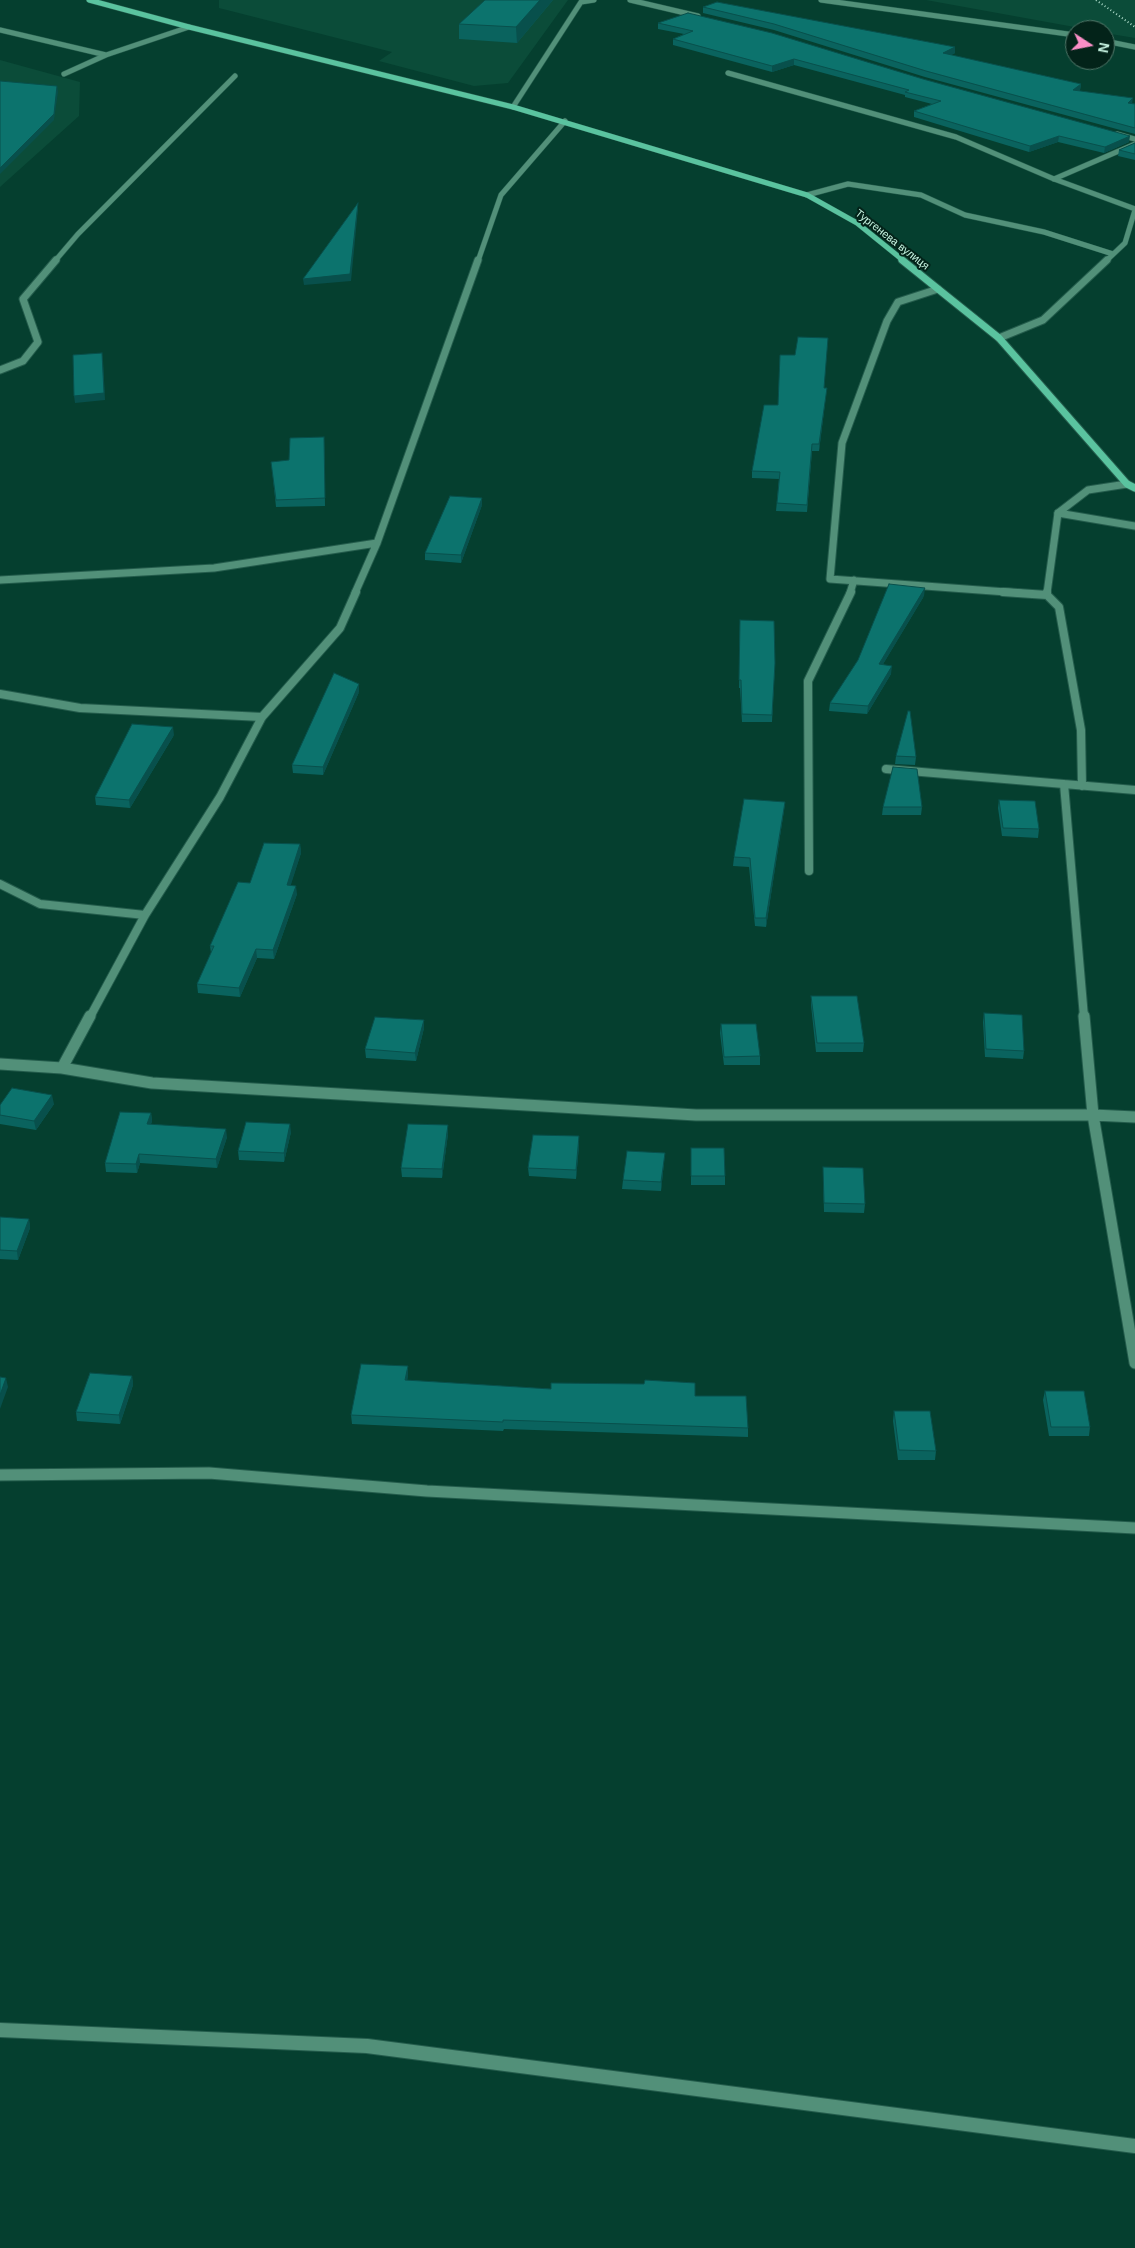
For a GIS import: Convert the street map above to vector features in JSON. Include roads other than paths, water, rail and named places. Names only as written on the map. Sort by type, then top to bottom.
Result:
[{"type":"street","name":"Тургенева вулиця","points":[[89,0],[189,27],[565,121],[807,195],[857,223],[999,338],[1127,484],[1135,488]]},
{"type":"street","points":[[513,107],[582,1],[594,0]]},
{"type":"street","points":[[630,0],[706,18]]},
{"type":"street","points":[[821,0],[1065,33]]},
{"type":"street","points":[[849,3],[855,0]]},
{"type":"street","points":[[64,74],[106,55],[189,27]]},
{"type":"street","points":[[0,30],[106,55]]},
{"type":"street","points":[[1115,43],[1135,47]]},
{"type":"street","points":[[728,73],[956,137],[1054,179],[1135,210],[1128,244],[1113,254],[1042,320],[999,338]]},
{"type":"street","points":[[0,370],[23,361],[38,342],[23,299],[78,234],[235,76]]},
{"type":"street","points":[[62,1068],[145,915],[220,797],[262,717],[340,628],[377,543],[501,195],[565,121]]},
{"type":"street","points":[[1107,131],[1135,139]]},
{"type":"street","points":[[1054,179],[1135,144]]},
{"type":"street","points":[[807,195],[848,184],[921,195],[965,214],[1044,232],[1113,254]]},
{"type":"street","points":[[938,289],[898,302],[887,321],[842,443],[830,578],[1047,594],[1059,607],[1081,730],[1082,786]]},
{"type":"street","points":[[1047,594],[1058,513],[1088,490],[1127,484]]},
{"type":"street","points":[[1058,513],[1135,526]]},
{"type":"street","points":[[0,580],[214,568],[377,543]]},
{"type":"street","points":[[809,871],[808,681],[850,594],[854,580]]},
{"type":"street","points":[[0,694],[80,708],[262,717]]},
{"type":"street","points":[[886,769],[1135,790]]},
{"type":"street","points":[[1064,784],[1092,1116],[1135,1363]]},
{"type":"street","points":[[0,884],[40,904],[145,915]]},
{"type":"street","points":[[0,1064],[62,1068],[152,1083],[696,1115],[1135,1117]]},
{"type":"street","points":[[0,1475],[209,1474],[427,1491],[1135,1528]]},
{"type":"street","points":[[0,2030],[368,2046],[1135,2146]]},
{"type":"railway","points":[[1096,0],[1135,27]]}]
